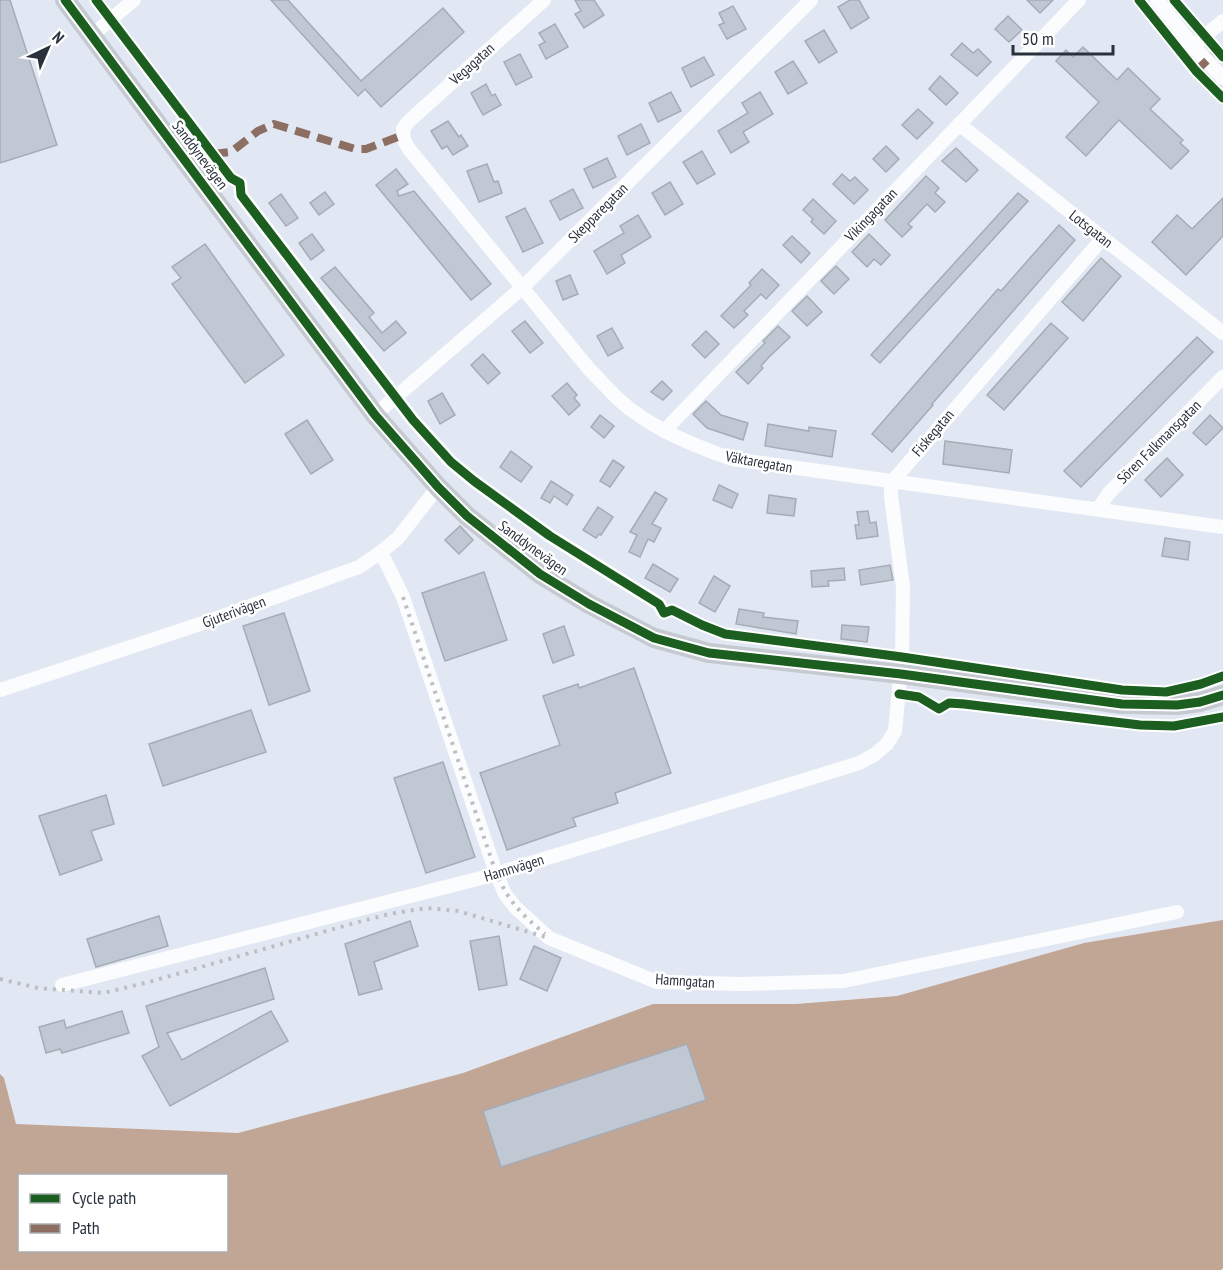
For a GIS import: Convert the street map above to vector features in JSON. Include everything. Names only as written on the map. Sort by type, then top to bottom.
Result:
[{"type":"street","name":"Sanddynevägen","points":[[65,0],[375,415],[438,487],[467,516],[540,574],[589,604],[654,638],[708,653],[901,674],[1122,704],[1149,706],[1200,702],[1223,695]]},
{"type":"street","points":[[91,36],[134,0]]},
{"type":"street","name":"Vegagatan","points":[[402,129],[544,0]]},
{"type":"street","name":"Skepparegatan","points":[[375,415],[522,288],[811,0]]},
{"type":"street","name":"Vikingagatan","points":[[664,431],[1079,0]]},
{"type":"street","points":[[1157,0],[1193,46],[1223,78]]},
{"type":"street","points":[[1193,46],[1223,21]]},
{"type":"street","name":"Lotsgatan","points":[[959,124],[1223,333]]},
{"type":"street","name":"Väktaregatan","points":[[402,129],[409,149],[589,369],[620,400],[664,431],[695,447],[732,459],[891,483],[1223,526]]},
{"type":"street","name":"Sanddynevägen","points":[[240,183],[241,195],[432,441],[474,481],[550,536],[659,604],[664,613]]},
{"type":"street","name":"Fiskegatan","points":[[891,483],[1103,238]]},
{"type":"street","name":"Sören Falkmansgatan","points":[[1098,509],[1109,493],[1223,377]]},
{"type":"street","points":[[891,483],[903,586],[901,674]]},
{"type":"street","name":"Gjuterivägen","points":[[0,690],[206,622],[359,567],[398,538],[438,487]]},
{"type":"street","name":"Hamngatan","points":[[381,552],[403,597],[488,854],[505,894],[515,907],[549,938],[657,982],[743,984],[844,981],[1177,912]]},
{"type":"street","name":"Hamnvägen","points":[[62,985],[496,873],[859,763],[874,755],[887,744],[895,732],[901,674]]},
{"type":"shaded area","points":[[1223,920],[1223,1268],[1221,1270],[0,1270],[0,1074],[4,1078],[16,1124],[238,1133],[463,1073],[653,1004],[796,1004],[897,996],[1084,943]]},
{"type":"building","points":[[0,0],[10,0],[57,145],[0,163]]},
{"type":"building","points":[[271,0],[288,0],[361,81],[443,8],[464,32],[381,107],[365,89],[358,96]]},
{"type":"building","points":[[575,0],[594,0],[604,15],[584,28],[575,14],[581,11]]},
{"type":"building","points":[[850,0],[859,0],[869,18],[851,29],[838,7]]},
{"type":"building","points":[[1027,0],[1053,0],[1040,13]]},
{"type":"building","points":[[733,6],[746,29],[727,39],[719,25],[724,23],[719,13]]},
{"type":"building","points":[[1008,16],[1022,30],[1009,42],[995,29]]},
{"type":"building","points":[[555,24],[568,47],[546,59],[539,45],[545,42],[539,33]]},
{"type":"building","points":[[824,30],[837,52],[819,63],[805,41]]},
{"type":"building","points":[[962,43],[973,53],[978,49],[991,62],[977,76],[951,55]]},
{"type":"building","points":[[1083,47],[1117,80],[1128,68],[1160,99],[1150,109],[1183,140],[1180,143],[1189,151],[1171,169],[1119,120],[1086,156],[1066,137],[1099,102],[1056,61],[1066,50],[1073,57]]},
{"type":"building","points":[[520,54],[532,77],[516,85],[504,62]]},
{"type":"building","points":[[704,57],[714,75],[691,87],[682,68]]},
{"type":"building","points":[[793,61],[807,83],[788,94],[775,72]]},
{"type":"building","points":[[940,76],[958,93],[946,105],[929,89]]},
{"type":"building","points":[[486,84],[492,96],[495,94],[501,105],[483,115],[471,93]]},
{"type":"building","points":[[671,92],[681,111],[658,122],[649,103]]},
{"type":"building","points":[[760,92],[773,114],[743,132],[749,142],[731,153],[718,131],[748,113],[742,103]]},
{"type":"building","points":[[918,109],[933,123],[917,139],[902,125]]},
{"type":"building","points":[[448,121],[468,146],[453,155],[447,146],[442,149],[431,131]]},
{"type":"building","points":[[641,124],[650,143],[627,155],[618,136]]},
{"type":"building","points":[[886,146],[899,159],[886,172],[873,159]]},
{"type":"building","points":[[956,148],[978,170],[966,182],[942,161]]},
{"type":"building","points":[[702,151],[715,174],[697,184],[683,162]]},
{"type":"building","points":[[607,158],[616,177],[593,188],[584,169]]},
{"type":"building","points":[[487,164],[494,182],[498,181],[502,193],[479,202],[467,171]]},
{"type":"building","points":[[396,169],[408,184],[397,191],[399,196],[414,191],[491,284],[471,300],[376,185]]},
{"type":"building","points":[[842,174],[850,181],[855,177],[868,190],[854,204],[833,184]]},
{"type":"building","points":[[926,176],[939,188],[935,193],[945,202],[935,212],[927,204],[908,224],[912,227],[902,237],[885,220]]},
{"type":"building","points":[[670,182],[683,204],[665,215],[652,193]]},
{"type":"building","points":[[573,189],[583,208],[560,220],[550,201]]},
{"type":"building","points":[[325,192],[334,204],[319,215],[310,203]]},
{"type":"building","points":[[1018,193],[1028,201],[880,363],[871,355]]},
{"type":"building","points":[[281,194],[298,218],[286,226],[269,203]]},
{"type":"building","points":[[1223,198],[1223,236],[1186,275],[1152,242],[1177,215],[1192,229]]},
{"type":"building","points":[[813,199],[836,221],[824,234],[811,222],[813,219],[803,210]]},
{"type":"building","points":[[525,208],[543,243],[523,252],[506,217]]},
{"type":"building","points":[[638,215],[651,237],[621,255],[625,263],[607,274],[594,251],[624,233],[620,226]]},
{"type":"building","points":[[1059,225],[1075,240],[892,452],[872,434],[998,289],[1001,291]]},
{"type":"building","points":[[312,234],[324,250],[311,260],[299,243]]},
{"type":"building","points":[[869,234],[890,255],[881,265],[874,259],[867,267],[852,252]]},
{"type":"building","points":[[792,236],[810,253],[801,263],[783,245]]},
{"type":"building","points":[[205,244],[284,355],[245,383],[172,284],[181,278],[172,267]]},
{"type":"building","points":[[1101,258],[1121,276],[1083,321],[1062,302]]},
{"type":"building","points":[[836,266],[849,279],[834,294],[821,281]]},
{"type":"building","points":[[335,267],[374,313],[369,317],[382,333],[396,321],[406,333],[384,351],[321,278]]},
{"type":"building","points":[[762,269],[779,285],[766,299],[761,294],[744,311],[748,315],[734,328],[721,316],[751,285],[749,283]]},
{"type":"building","points":[[570,275],[578,294],[563,300],[556,281]]},
{"type":"building","points":[[807,296],[822,312],[807,326],[792,311]]},
{"type":"building","points":[[525,321],[543,343],[530,353],[512,331]]},
{"type":"building","points":[[1051,323],[1068,338],[1004,410],[987,395]]},
{"type":"building","points":[[778,326],[790,337],[769,357],[761,366],[763,368],[748,384],[736,372],[765,343],[763,341]]},
{"type":"building","points":[[612,328],[623,348],[608,356],[597,336]]},
{"type":"building","points":[[706,331],[719,344],[705,358],[692,345]]},
{"type":"building","points":[[1197,337],[1213,352],[1081,487],[1064,471]]},
{"type":"building","points":[[483,354],[500,373],[488,384],[471,365]]},
{"type":"building","points":[[662,381],[672,391],[663,400],[651,392]]},
{"type":"building","points":[[567,383],[577,395],[574,398],[580,405],[569,415],[552,396]]},
{"type":"building","points":[[442,393],[455,415],[440,424],[428,401]]},
{"type":"building","points":[[706,401],[721,415],[748,423],[743,440],[707,428],[693,414]]},
{"type":"building","points":[[600,415],[614,426],[604,438],[591,427]]},
{"type":"building","points":[[1210,415],[1223,428],[1206,445],[1193,433]]},
{"type":"building","points":[[307,420],[333,460],[311,474],[285,434]]},
{"type":"building","points":[[768,424],[809,431],[809,427],[836,431],[832,457],[765,446]]},
{"type":"building","points":[[945,441],[1012,450],[1009,473],[943,464]]},
{"type":"building","points":[[511,451],[532,467],[521,482],[500,467]]},
{"type":"building","points":[[1167,458],[1183,475],[1161,497],[1145,480]]},
{"type":"building","points":[[613,460],[624,467],[610,487],[600,481]]},
{"type":"building","points":[[551,481],[573,495],[567,505],[554,496],[550,503],[541,498]]},
{"type":"building","points":[[719,485],[738,494],[732,508],[713,500]]},
{"type":"building","points":[[655,492],[667,499],[652,524],[661,528],[654,542],[648,539],[640,557],[629,552],[637,535],[630,532]]},
{"type":"building","points":[[769,495],[796,499],[794,516],[767,513]]},
{"type":"building","points":[[598,507],[613,517],[601,535],[599,534],[596,538],[583,530]]},
{"type":"building","points":[[868,511],[870,523],[876,522],[878,536],[857,539],[855,525],[859,525],[857,512]]},
{"type":"building","points":[[460,526],[473,540],[459,554],[445,540]]},
{"type":"building","points":[[1165,538],[1190,542],[1188,560],[1162,556]]},
{"type":"building","points":[[653,564],[678,579],[670,592],[645,578]]},
{"type":"building","points":[[890,565],[893,580],[861,585],[859,570]]},
{"type":"building","points":[[844,568],[845,580],[828,581],[829,586],[812,587],[811,571]]},
{"type":"building","points":[[484,572],[507,640],[445,661],[422,593]]},
{"type":"building","points":[[714,576],[730,586],[715,612],[699,603]]},
{"type":"building","points":[[739,609],[764,613],[763,617],[798,621],[796,634],[736,624]]},
{"type":"building","points":[[284,613],[310,691],[269,705],[243,626]]},
{"type":"building","points":[[842,625],[869,627],[867,642],[841,639]]},
{"type":"building","points":[[564,626],[574,655],[553,663],[543,634]]},
{"type":"building","points":[[634,668],[671,773],[615,793],[618,803],[573,818],[576,826],[507,850],[480,773],[560,745],[543,696],[578,684],[579,688]]},
{"type":"building","points":[[251,710],[266,752],[163,786],[149,744]]},
{"type":"building","points":[[443,762],[475,857],[426,873],[394,778]]},
{"type":"building","points":[[106,795],[114,824],[91,831],[102,860],[60,875],[39,816]]},
{"type":"building","points":[[159,916],[168,946],[96,967],[87,939]]},
{"type":"building","points":[[410,921],[418,946],[374,962],[382,989],[359,995],[345,944]]},
{"type":"building","points":[[499,936],[507,985],[479,990],[470,941]]},
{"type":"building","points":[[534,946],[561,958],[547,991],[520,979]]},
{"type":"building","points":[[265,968],[274,999],[167,1033],[182,1060],[271,1011],[288,1041],[170,1106],[142,1056],[159,1047],[146,1006]]},
{"type":"building","points":[[122,1011],[129,1033],[62,1053],[60,1049],[46,1053],[39,1027],[64,1020],[66,1028]]},
{"type":"building","points":[[687,1044],[706,1100],[501,1167],[483,1111]]},
{"type":"railway","points":[[403,597],[496,873],[516,907],[545,934]]},
{"type":"railway","points":[[0,979],[38,988],[103,993],[389,914],[427,908],[458,911],[549,938]]},
{"type":"marked path","points":[[1196,71],[1217,51]]},
{"type":"marked path","points":[[213,154],[231,152],[258,131],[274,124],[355,149],[366,149],[403,135]]},
{"type":"cycle path","points":[[65,0],[375,415],[438,487],[467,516],[540,574],[589,604],[654,638],[709,653],[901,674],[1122,704],[1177,705],[1200,702],[1223,695]]},
{"type":"cycle path","points":[[96,0],[231,178],[240,183],[241,195],[413,420],[451,462],[550,536],[659,604],[664,613],[672,610],[725,634],[902,657],[1122,690],[1166,692],[1223,676]]},
{"type":"cycle path","points":[[1139,0],[1196,71],[1223,98]]},
{"type":"cycle path","points":[[1174,0],[1223,57]]},
{"type":"cycle path","points":[[899,694],[919,697],[939,709],[949,703],[964,704],[1140,725],[1174,726],[1223,717]]}]
